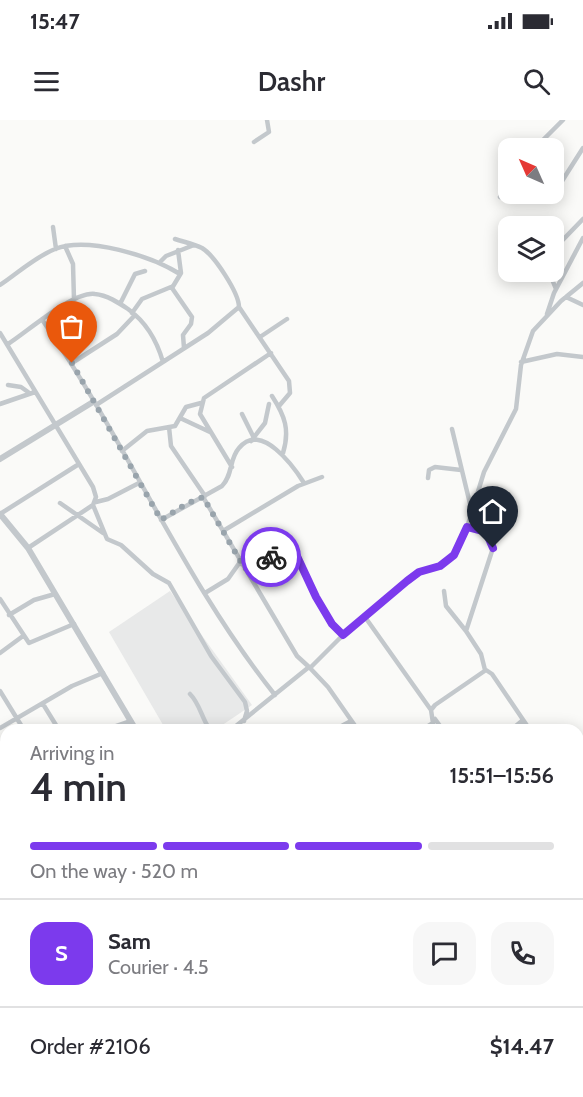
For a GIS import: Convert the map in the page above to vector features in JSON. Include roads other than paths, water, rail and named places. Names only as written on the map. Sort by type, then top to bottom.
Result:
[{"type":"street","points":[[254,142],[269,132],[267,120]]},
{"type":"street","points":[[545,138],[563,120]]},
{"type":"street","points":[[564,178],[583,147]]},
{"type":"street","points":[[564,239],[583,219]]},
{"type":"street","points":[[53,227],[56,249]]},
{"type":"street","points":[[548,314],[556,289],[583,238]]},
{"type":"street","points":[[175,239],[194,245],[211,256],[235,293],[239,307],[283,370],[291,387],[288,397],[279,406]]},
{"type":"street","points":[[0,285],[56,249],[82,244],[160,262],[180,274]]},
{"type":"street","points":[[160,262],[178,250],[194,245]]},
{"type":"street","points":[[65,246],[73,264],[74,300]]},
{"type":"street","points":[[72,363],[117,334],[134,314],[142,300],[171,287],[180,274],[178,250]]},
{"type":"street","points":[[120,304],[135,274],[145,271]]},
{"type":"street","points":[[553,282],[556,289]]},
{"type":"street","points":[[240,724],[310,667],[343,635],[419,572],[440,566],[454,555],[467,527],[471,508],[489,462],[516,409],[521,362],[533,331],[548,314],[583,283]]},
{"type":"street","points":[[171,287],[192,316],[183,335],[184,348]]},
{"type":"street","points":[[0,348],[8,345],[74,300],[95,294],[120,304],[144,323],[163,362]]},
{"type":"street","points":[[566,297],[583,305]]},
{"type":"street","points":[[0,459],[163,362],[239,307]]},
{"type":"street","points":[[260,337],[287,319]]},
{"type":"street","points":[[43,321],[72,363],[139,483],[240,650],[275,695]]},
{"type":"street","points":[[0,333],[93,487],[94,504],[102,522],[103,533]]},
{"type":"street","points":[[122,451],[147,430],[169,428],[178,424],[186,407],[201,403],[271,353]]},
{"type":"street","points":[[521,362],[557,354],[583,357]]},
{"type":"street","points":[[8,385],[21,387],[28,392]]},
{"type":"street","points":[[0,405],[28,392],[35,392]]},
{"type":"street","points":[[272,396],[288,428],[283,453]]},
{"type":"street","points":[[201,403],[200,414],[232,467]]},
{"type":"street","points":[[161,520],[226,482],[239,448],[252,439],[265,423],[269,404]]},
{"type":"street","points":[[242,414],[252,439]]},
{"type":"street","points":[[180,418],[210,432]]},
{"type":"street","points":[[169,428],[171,446],[204,496],[297,656],[328,687],[353,724]]},
{"type":"street","points":[[452,429],[471,508]]},
{"type":"street","points":[[252,439],[283,453],[304,483]]},
{"type":"street","points":[[79,464],[0,514],[28,548],[104,673],[132,724]]},
{"type":"street","points":[[428,478],[429,470],[435,467],[461,470]]},
{"type":"street","points":[[223,531],[304,483],[322,477]]},
{"type":"street","points":[[28,548],[94,504],[108,500],[139,483]]},
{"type":"street","points":[[60,503],[103,533],[110,542],[127,549],[153,574],[169,583],[212,656],[245,702],[248,711],[244,721]]},
{"type":"street","points":[[466,631],[493,548],[486,532],[467,527]]},
{"type":"street","points":[[205,593],[228,579],[241,563],[248,541]]},
{"type":"street","points":[[245,569],[288,552],[295,552],[316,597],[332,624],[343,635]]},
{"type":"street","points":[[444,591],[446,606],[481,654],[485,670],[492,674],[526,724]]},
{"type":"street","points":[[9,615],[34,600],[55,594]]},
{"type":"street","points":[[0,599],[23,636],[30,643],[74,624]]},
{"type":"street","points":[[365,617],[439,724]]},
{"type":"street","points":[[0,653],[23,636]]},
{"type":"street","points":[[431,710],[448,694],[485,670]]},
{"type":"street","points":[[6,724],[72,686],[104,673]]},
{"type":"street","points":[[0,691],[20,724]]},
{"type":"street","points":[[190,694],[197,703],[199,714],[206,724]]},
{"type":"street","points":[[43,704],[55,724]]},
{"type":"street","points":[[431,724],[434,717]]},
{"type":"street","points":[[518,724],[523,720]]},
{"type":"street","points":[[122,724],[130,721]]},
{"type":"street","points":[[345,724],[351,721]]}]
